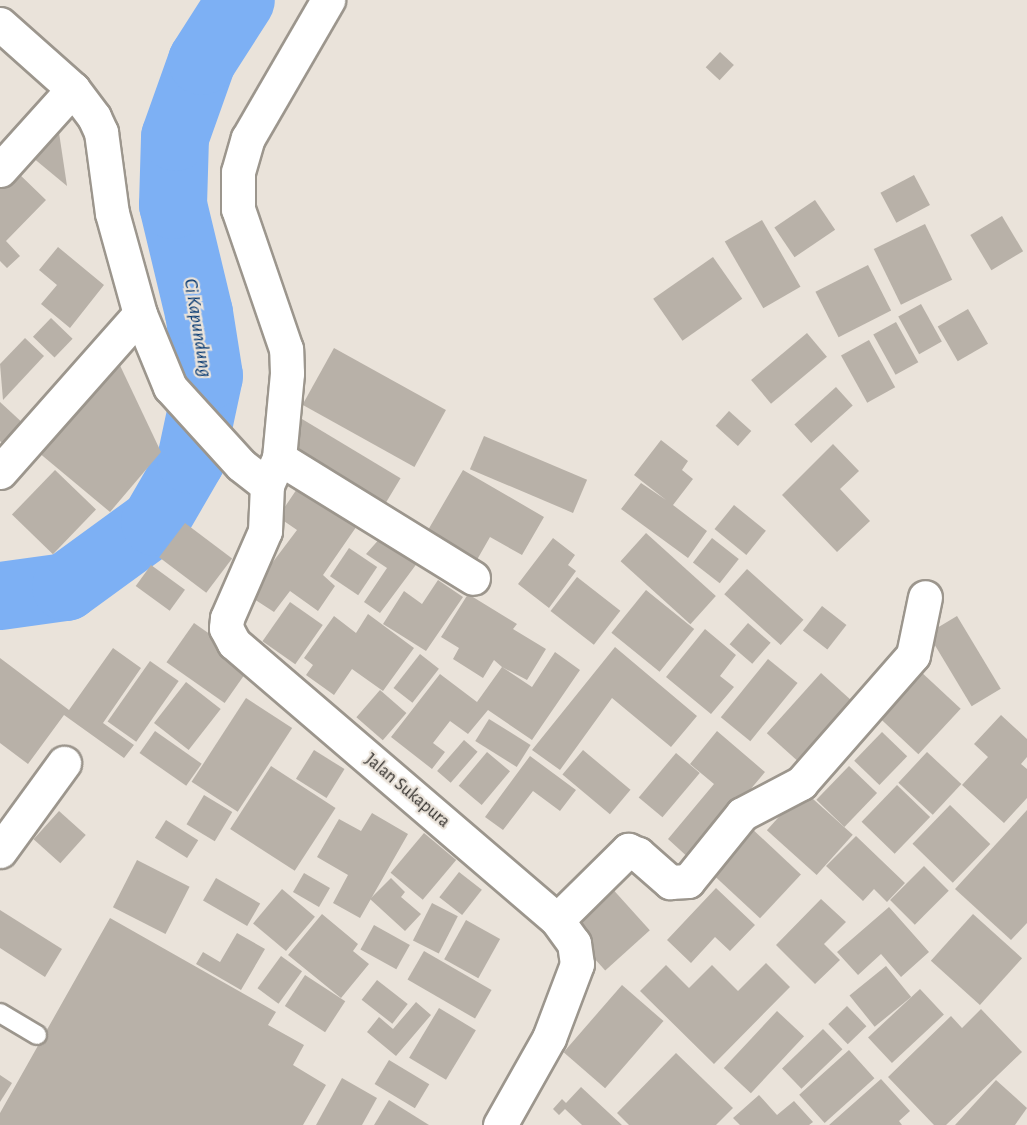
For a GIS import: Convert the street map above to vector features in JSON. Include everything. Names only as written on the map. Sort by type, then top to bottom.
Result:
[{"type":"street","name":"Jalan Sukapura","points":[[328,0],[248,138],[238,172],[238,208],[286,349],[287,373],[262,470],[265,531],[227,618],[226,628],[234,643],[557,920],[574,943],[577,964],[549,1038],[500,1125]]},
{"type":"street","points":[[0,24],[74,89],[101,132],[112,213],[140,314],[170,387],[262,470],[473,578]]},
{"type":"street","points":[[0,170],[74,89]]},
{"type":"street","points":[[0,472],[140,314]]},
{"type":"street","points":[[557,920],[628,850],[638,854],[670,882],[688,881],[742,814],[801,783],[913,655],[925,597]]},
{"type":"street","points":[[0,851],[64,763]]},
{"type":"lane","points":[[0,1013],[37,1035]]},
{"type":"building","points":[[720,52],[734,65],[720,80],[706,67]]},
{"type":"building","points":[[58,126],[67,186],[32,157]]},
{"type":"building","points":[[16,171],[46,200],[6,241],[20,256],[7,268],[0,261],[0,187]]},
{"type":"building","points":[[914,175],[930,205],[896,223],[880,193]]},
{"type":"building","points":[[815,200],[835,230],[795,257],[774,227]]},
{"type":"building","points":[[1002,216],[1023,251],[991,270],[970,235]]},
{"type":"building","points":[[762,220],[800,287],[763,308],[725,242]]},
{"type":"building","points":[[925,224],[952,280],[901,305],[874,249]]},
{"type":"building","points":[[58,247],[104,285],[70,328],[41,304],[57,285],[39,270]]},
{"type":"building","points":[[713,257],[742,299],[682,341],[653,299]]},
{"type":"building","points":[[868,265],[891,310],[839,337],[815,292]]},
{"type":"building","points":[[921,304],[942,342],[919,354],[898,317]]},
{"type":"building","points":[[968,309],[988,344],[958,361],[938,326]]},
{"type":"building","points":[[51,318],[73,339],[55,358],[33,337]]},
{"type":"building","points":[[896,322],[918,362],[896,375],[873,335]]},
{"type":"building","points":[[807,333],[827,357],[771,404],[751,380]]},
{"type":"building","points":[[25,338],[44,356],[3,400],[0,364]]},
{"type":"building","points":[[869,340],[895,387],[867,403],[841,356]]},
{"type":"building","points":[[334,348],[446,410],[414,467],[302,405]]},
{"type":"building","points":[[116,357],[161,452],[110,512],[38,452]]},
{"type":"building","points":[[836,387],[853,406],[811,443],[794,424]]},
{"type":"building","points":[[0,402],[26,426],[7,448],[0,441]]},
{"type":"building","points":[[729,411],[751,431],[738,446],[716,426]]},
{"type":"building","points":[[302,419],[401,478],[383,508],[284,449]]},
{"type":"building","points":[[484,436],[587,480],[573,513],[470,469]]},
{"type":"building","points":[[661,440],[688,461],[682,470],[693,479],[673,505],[707,531],[688,558],[621,509],[641,483],[666,500],[634,475]]},
{"type":"building","points":[[833,444],[859,471],[840,489],[870,521],[837,552],[782,495]]},
{"type":"building","points":[[55,470],[96,510],[53,554],[12,515]]},
{"type":"building","points":[[463,470],[544,517],[522,555],[490,537],[474,565],[424,537]]},
{"type":"building","points":[[303,480],[361,520],[323,575],[335,586],[318,611],[290,591],[274,612],[248,595],[297,530],[278,517]]},
{"type":"building","points":[[734,505],[766,531],[746,555],[714,529]]},
{"type":"building","points":[[185,523],[232,559],[206,593],[159,557]]},
{"type":"building","points":[[646,533],[716,596],[690,624],[621,561]]},
{"type":"building","points":[[382,536],[418,562],[380,613],[364,602],[387,568],[366,554]]},
{"type":"building","points":[[553,538],[575,555],[568,565],[576,571],[549,608],[518,584]]},
{"type":"building","points":[[712,538],[739,559],[720,583],[693,562]]},
{"type":"building","points":[[349,548],[377,567],[358,595],[330,576]]},
{"type":"building","points":[[151,565],[185,590],[170,611],[136,586]]},
{"type":"building","points":[[747,569],[803,620],[781,645],[724,594]]},
{"type":"building","points":[[577,577],[620,611],[594,645],[551,611]]},
{"type":"building","points":[[438,580],[463,597],[426,651],[383,624],[404,591],[422,604]]},
{"type":"building","points":[[646,590],[694,629],[660,672],[611,633]]},
{"type":"building","points":[[468,594],[517,624],[513,629],[546,649],[527,680],[502,667],[494,660],[483,678],[453,659],[459,648],[441,637]]},
{"type":"building","points":[[290,602],[323,625],[295,664],[262,641]]},
{"type":"building","points":[[822,606],[846,625],[827,650],[803,630]]},
{"type":"building","points":[[368,614],[414,648],[383,691],[352,669],[334,695],[306,675],[313,665],[304,658],[334,616],[356,633]]},
{"type":"building","points":[[957,616],[1001,689],[972,706],[928,634]]},
{"type":"building","points":[[194,623],[252,664],[225,703],[166,662]]},
{"type":"building","points":[[748,623],[771,643],[752,664],[730,644]]},
{"type":"building","points":[[705,629],[736,655],[720,676],[734,687],[711,714],[666,677]]},
{"type":"building","points":[[615,647],[697,716],[671,747],[612,698],[560,770],[532,750]]},
{"type":"building","points":[[113,648],[141,668],[103,723],[134,745],[124,758],[64,715],[28,764],[0,743],[0,658],[69,710]]},
{"type":"building","points":[[555,652],[580,670],[532,740],[488,710],[468,734],[450,721],[433,743],[445,752],[432,769],[391,737],[440,674],[477,702],[502,667],[532,687]]},
{"type":"building","points":[[420,654],[439,669],[412,703],[394,688]]},
{"type":"building","points":[[768,659],[798,683],[750,741],[721,717]]},
{"type":"building","points":[[150,661],[179,681],[136,742],[108,722]]},
{"type":"building","points":[[919,670],[961,709],[918,754],[877,715]]},
{"type":"building","points":[[821,673],[861,709],[807,769],[767,733]]},
{"type":"building","points":[[186,682],[221,709],[189,750],[154,723]]},
{"type":"building","points":[[380,690],[406,713],[383,740],[356,717]]},
{"type":"building","points":[[246,698],[292,728],[238,812],[192,782]]},
{"type":"building","points":[[1001,715],[1027,739],[1027,757],[1021,764],[1027,769],[1027,798],[1004,823],[962,785],[988,757],[974,744]]},
{"type":"building","points":[[489,719],[531,745],[517,767],[475,741]]},
{"type":"building","points":[[155,731],[202,764],[186,786],[140,753]]},
{"type":"building","points":[[717,731],[765,772],[691,860],[668,839],[714,784],[690,764]]},
{"type":"building","points":[[882,732],[907,756],[879,785],[854,761]]},
{"type":"building","points":[[464,740],[478,752],[451,783],[437,771]]},
{"type":"building","points":[[314,750],[345,769],[327,798],[296,779]]},
{"type":"building","points":[[583,750],[630,790],[610,814],[562,775]]},
{"type":"building","points":[[487,752],[510,771],[482,805],[459,786]]},
{"type":"building","points":[[927,752],[961,784],[933,815],[898,783]]},
{"type":"building","points":[[676,753],[700,773],[662,817],[639,797]]},
{"type":"building","points":[[530,756],[576,790],[560,811],[533,791],[503,830],[485,817]]},
{"type":"building","points":[[271,766],[336,808],[295,871],[230,829]]},
{"type":"building","points":[[849,766],[877,793],[844,827],[816,800]]},
{"type":"building","points":[[897,785],[930,817],[895,854],[862,822]]},
{"type":"building","points":[[803,790],[853,835],[817,875],[767,830]]},
{"type":"building","points":[[204,795],[232,812],[215,841],[186,824]]},
{"type":"building","points":[[950,805],[990,844],[953,883],[912,844]]},
{"type":"building","points":[[1027,810],[1027,923],[1011,940],[955,889]]},
{"type":"building","points":[[59,811],[86,835],[60,863],[34,839]]},
{"type":"building","points":[[372,813],[408,834],[360,918],[333,903],[348,875],[317,857],[339,819],[361,831]]},
{"type":"building","points":[[166,820],[198,840],[187,858],[155,838]]},
{"type":"building","points":[[749,826],[801,874],[760,918],[708,870]]},
{"type":"building","points":[[424,833],[456,860],[423,900],[391,873]]},
{"type":"building","points":[[856,836],[905,883],[887,902],[874,889],[863,901],[826,866]]},
{"type":"building","points":[[137,860],[190,887],[166,934],[113,907]]},
{"type":"building","points":[[924,866],[949,891],[915,925],[890,900]]},
{"type":"building","points":[[459,872],[482,890],[462,915],[439,897]]},
{"type":"building","points":[[304,873],[330,888],[319,907],[293,892]]},
{"type":"building","points":[[216,878],[260,904],[247,926],[203,901]]},
{"type":"building","points":[[391,878],[405,892],[401,897],[421,914],[405,931],[370,899]]},
{"type":"building","points":[[609,885],[650,930],[605,970],[564,925]]},
{"type":"building","points":[[716,888],[755,925],[730,951],[715,937],[691,963],[667,940]]},
{"type":"building","points":[[282,889],[315,917],[286,951],[253,923]]},
{"type":"building","points":[[821,899],[846,922],[824,944],[840,960],[815,984],[776,945]]},
{"type":"building","points":[[432,903],[458,916],[439,954],[413,940]]},
{"type":"building","points":[[889,907],[929,952],[901,977],[881,954],[858,975],[837,952]]},
{"type":"building","points":[[0,910],[62,949],[45,977],[0,948]]},
{"type":"building","points":[[322,914],[358,944],[353,951],[369,964],[341,998],[288,955]]},
{"type":"building","points":[[973,914],[1022,958],[980,1005],[931,961]]},
{"type":"building","points":[[110,918],[276,1012],[268,1025],[304,1045],[293,1065],[326,1085],[303,1125],[0,1125],[0,1113]]},
{"type":"building","points":[[466,920],[500,939],[478,978],[444,959]]},
{"type":"building","points":[[374,925],[410,945],[396,969],[360,949]]},
{"type":"building","points":[[237,933],[265,949],[241,990],[196,964],[203,952],[220,962]]},
{"type":"building","points":[[424,951],[492,990],[475,1019],[407,980]]},
{"type":"building","points":[[281,956],[302,971],[279,1004],[257,988]]},
{"type":"building","points":[[766,963],[790,987],[714,1064],[640,991],[666,965],[689,988],[712,965],[738,991]]},
{"type":"building","points":[[886,966],[911,997],[875,1027],[849,996]]},
{"type":"building","points":[[305,975],[345,1001],[325,1032],[285,1006]]},
{"type":"building","points":[[377,980],[408,1004],[392,1024],[362,1000]]},
{"type":"building","points":[[622,985],[664,1021],[605,1088],[564,1052]]},
{"type":"building","points":[[920,989],[944,1015],[892,1063],[868,1037]]},
{"type":"building","points":[[416,1002],[431,1015],[396,1056],[367,1032],[379,1017],[393,1029]]},
{"type":"building","points":[[847,1006],[866,1026],[848,1044],[828,1024]]},
{"type":"building","points":[[439,1008],[476,1030],[446,1080],[409,1058]]},
{"type":"building","points":[[981,1009],[1022,1052],[946,1125],[934,1125],[888,1077],[951,1016],[962,1028]]},
{"type":"building","points":[[777,1011],[804,1036],[751,1093],[724,1068]]},
{"type":"building","points":[[823,1029],[842,1049],[801,1089],[782,1069]]},
{"type":"building","points":[[849,1050],[874,1078],[825,1123],[799,1095]]},
{"type":"building","points":[[676,1053],[733,1108],[716,1125],[629,1125],[617,1113]]},
{"type":"building","points":[[389,1060],[429,1084],[415,1108],[375,1084]]},
{"type":"building","points":[[0,1075],[12,1083],[0,1102]]},
{"type":"building","points":[[342,1078],[377,1098],[362,1125],[316,1125]]},
{"type":"building","points":[[881,1079],[910,1111],[899,1121],[902,1125],[829,1125]]},
{"type":"building","points":[[996,1080],[1027,1108],[1015,1125],[955,1125]]},
{"type":"building","points":[[581,1087],[622,1125],[582,1125],[565,1109],[559,1115],[553,1109],[562,1099],[566,1103]]},
{"type":"building","points":[[759,1095],[777,1115],[794,1101],[813,1122],[809,1125],[740,1125],[733,1118]]},
{"type":"building","points":[[389,1100],[429,1125],[374,1125]]},
{"type":"waterway","name":"Ci Kapundung","points":[[0,596],[66,587],[155,522],[191,460],[209,376],[199,313],[173,205],[175,137],[202,61],[241,0]]}]
